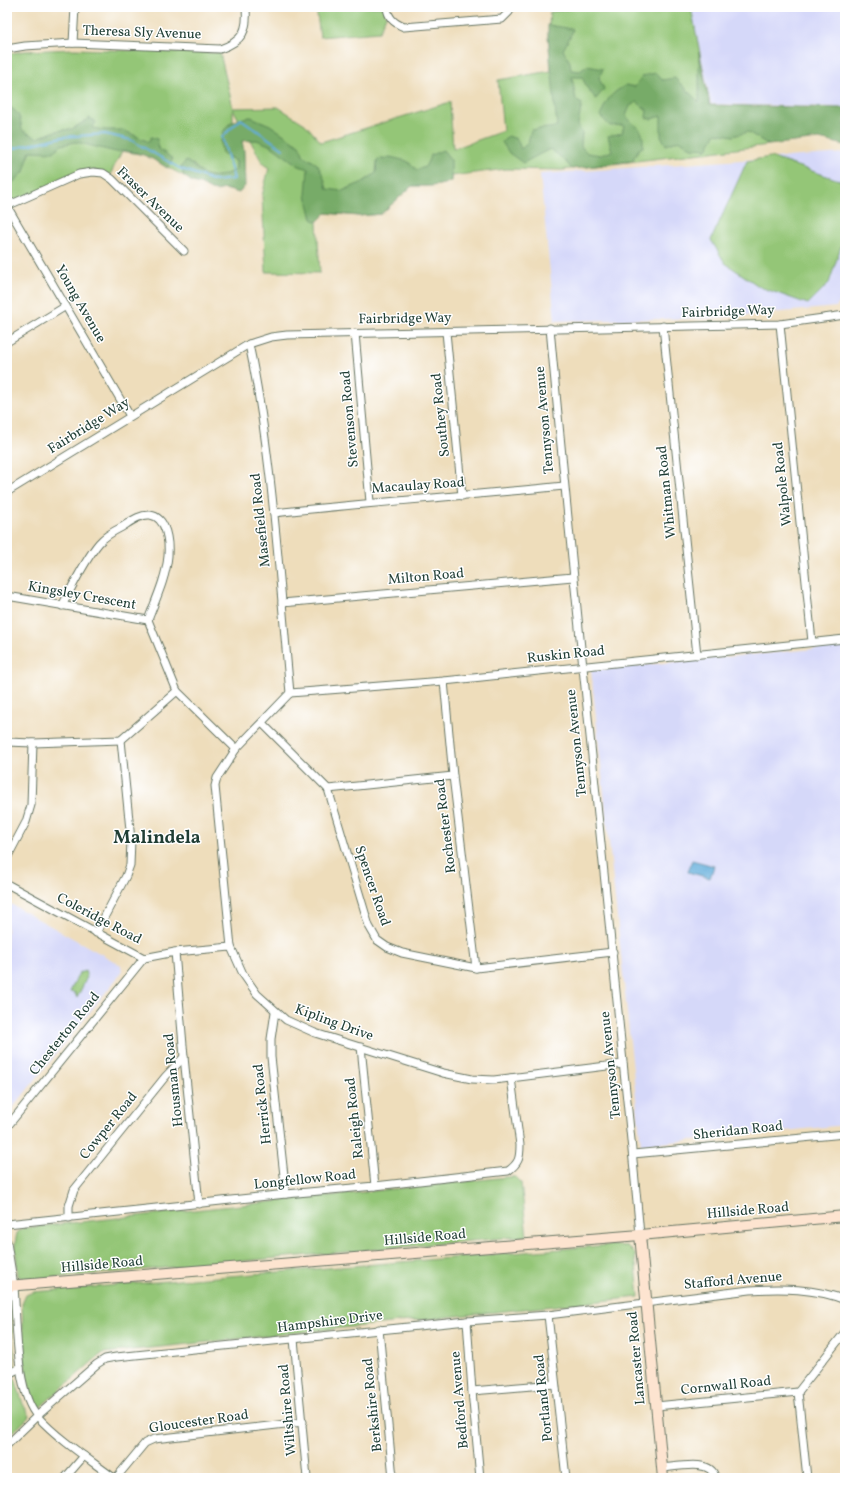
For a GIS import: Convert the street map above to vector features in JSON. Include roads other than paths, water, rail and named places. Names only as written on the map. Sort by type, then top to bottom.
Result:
[{"type":"main road","name":"Hillside Road","points":[[10,1286],[640,1235],[845,1216]]},
{"type":"main road","name":"Lancaster Road","points":[[640,1235],[662,1473]]},
{"type":"street","points":[[73,43],[75,7]]},
{"type":"street","name":"Theresa Sly Avenue","points":[[7,49],[25,46],[73,43],[220,49],[237,42],[242,36],[247,21],[246,7]]},
{"type":"street","points":[[387,7],[388,13],[392,20],[396,24],[404,27],[502,19],[509,12],[511,7]]},
{"type":"street","name":"Fraser Avenue","points":[[7,206],[80,174],[93,172],[103,173],[112,179],[184,251]]},
{"type":"street","name":"Young Avenue","points":[[7,206],[130,416]]},
{"type":"street","points":[[7,342],[66,306]]},
{"type":"street","name":"Fairbridge Way","points":[[7,492],[249,344],[271,337],[287,335],[446,332],[550,328],[780,324],[845,314]]},
{"type":"street","name":"Walpole Road","points":[[780,324],[812,642]]},
{"type":"street","name":"Whitman Road","points":[[663,326],[697,655]]},
{"type":"street","name":"Tennyson Avenue","points":[[550,328],[582,666],[613,952],[623,1064],[634,1154],[640,1235]]},
{"type":"street","name":"Southey Road","points":[[446,332],[462,496]]},
{"type":"street","name":"Stevenson Road","points":[[355,333],[370,502]]},
{"type":"street","name":"Masefield Road","points":[[249,344],[259,391],[274,513],[290,693]]},
{"type":"street","name":"Macaulay Road","points":[[274,513],[370,502],[462,496],[564,486]]},
{"type":"street","points":[[62,606],[92,553],[100,542],[111,533],[139,517],[149,515],[156,517],[163,524],[167,533],[168,555],[166,573],[148,620]]},
{"type":"street","name":"Milton Road","points":[[282,603],[573,577]]},
{"type":"street","name":"Kingsley Crescent","points":[[7,596],[148,620],[177,692],[236,749]]},
{"type":"street","name":"Ruskin Road","points":[[290,693],[444,681],[845,639]]},
{"type":"street","name":"Rochester Road","points":[[444,681],[453,776],[476,968]]},
{"type":"street","points":[[7,742],[33,743],[121,740],[177,692]]},
{"type":"street","name":"Kipling Drive","points":[[290,693],[236,749],[217,778],[214,791],[230,947],[243,974],[257,994],[275,1012],[297,1026],[437,1072],[465,1078],[494,1080],[623,1064]]},
{"type":"street","name":"Spencer Road","points":[[262,723],[328,789],[369,926],[377,940],[402,953],[476,968],[613,952]]},
{"type":"street","points":[[96,933],[126,876],[130,865],[131,840],[121,740]]},
{"type":"street","points":[[7,858],[26,822],[31,805],[33,743]]},
{"type":"street","points":[[328,789],[453,776]]},
{"type":"street","name":"Coleridge Road","points":[[7,884],[144,958],[175,952],[230,947]]},
{"type":"street","name":"Housman Road","points":[[175,952],[199,1204]]},
{"type":"street","name":"Chesterton Road","points":[[7,1127],[144,958]]},
{"type":"street","name":"Herrick Road","points":[[275,1012],[271,1039],[271,1057],[286,1194]]},
{"type":"street","name":"Raleigh Road","points":[[361,1047],[375,1186]]},
{"type":"street","name":"Cowper Road","points":[[69,1218],[69,1206],[74,1190],[165,1077],[184,1057]]},
{"type":"street","name":"Longfellow Road","points":[[7,1224],[508,1171],[516,1165],[520,1156],[520,1145],[511,1078]]},
{"type":"street","name":"Sheridan Road","points":[[634,1154],[845,1134]]},
{"type":"street","points":[[7,1242],[10,1286],[20,1368],[28,1401],[37,1416],[84,1456],[115,1478]]},
{"type":"street","name":"Stafford Avenue","points":[[646,1302],[750,1290],[781,1288],[826,1294],[845,1300]]},
{"type":"street","name":"Hampshire Drive","points":[[7,1445],[37,1416],[96,1364],[105,1359],[294,1340],[467,1320],[548,1315],[646,1302]]},
{"type":"street","name":"Portland Road","points":[[548,1315],[566,1478]]},
{"type":"street","name":"Bedford Avenue","points":[[467,1320],[480,1478]]},
{"type":"street","name":"Berkshire Road","points":[[379,1329],[393,1478]]},
{"type":"street","points":[[807,1478],[798,1392],[845,1332]]},
{"type":"street","name":"Wiltshire Road","points":[[294,1340],[303,1422],[307,1478]]},
{"type":"street","points":[[7,1375],[20,1368]]},
{"type":"street","points":[[472,1391],[555,1384]]},
{"type":"street","name":"Cornwall Road","points":[[656,1406],[798,1392]]},
{"type":"street","name":"Gloucester Road","points":[[115,1478],[145,1443],[154,1439],[303,1422]]},
{"type":"street","points":[[65,1478],[84,1456]]},
{"type":"street","points":[[662,1473],[701,1465],[712,1470],[715,1478]]},
{"type":"water","points":[[692,860],[714,866],[710,878],[688,872]]},
{"type":"waterway","points":[[7,150],[62,137],[105,134],[131,140],[179,168],[215,181],[234,179],[222,137],[241,119],[283,149]]},
{"type":"district","name":"Malindela","points":[[157,838]]}]
